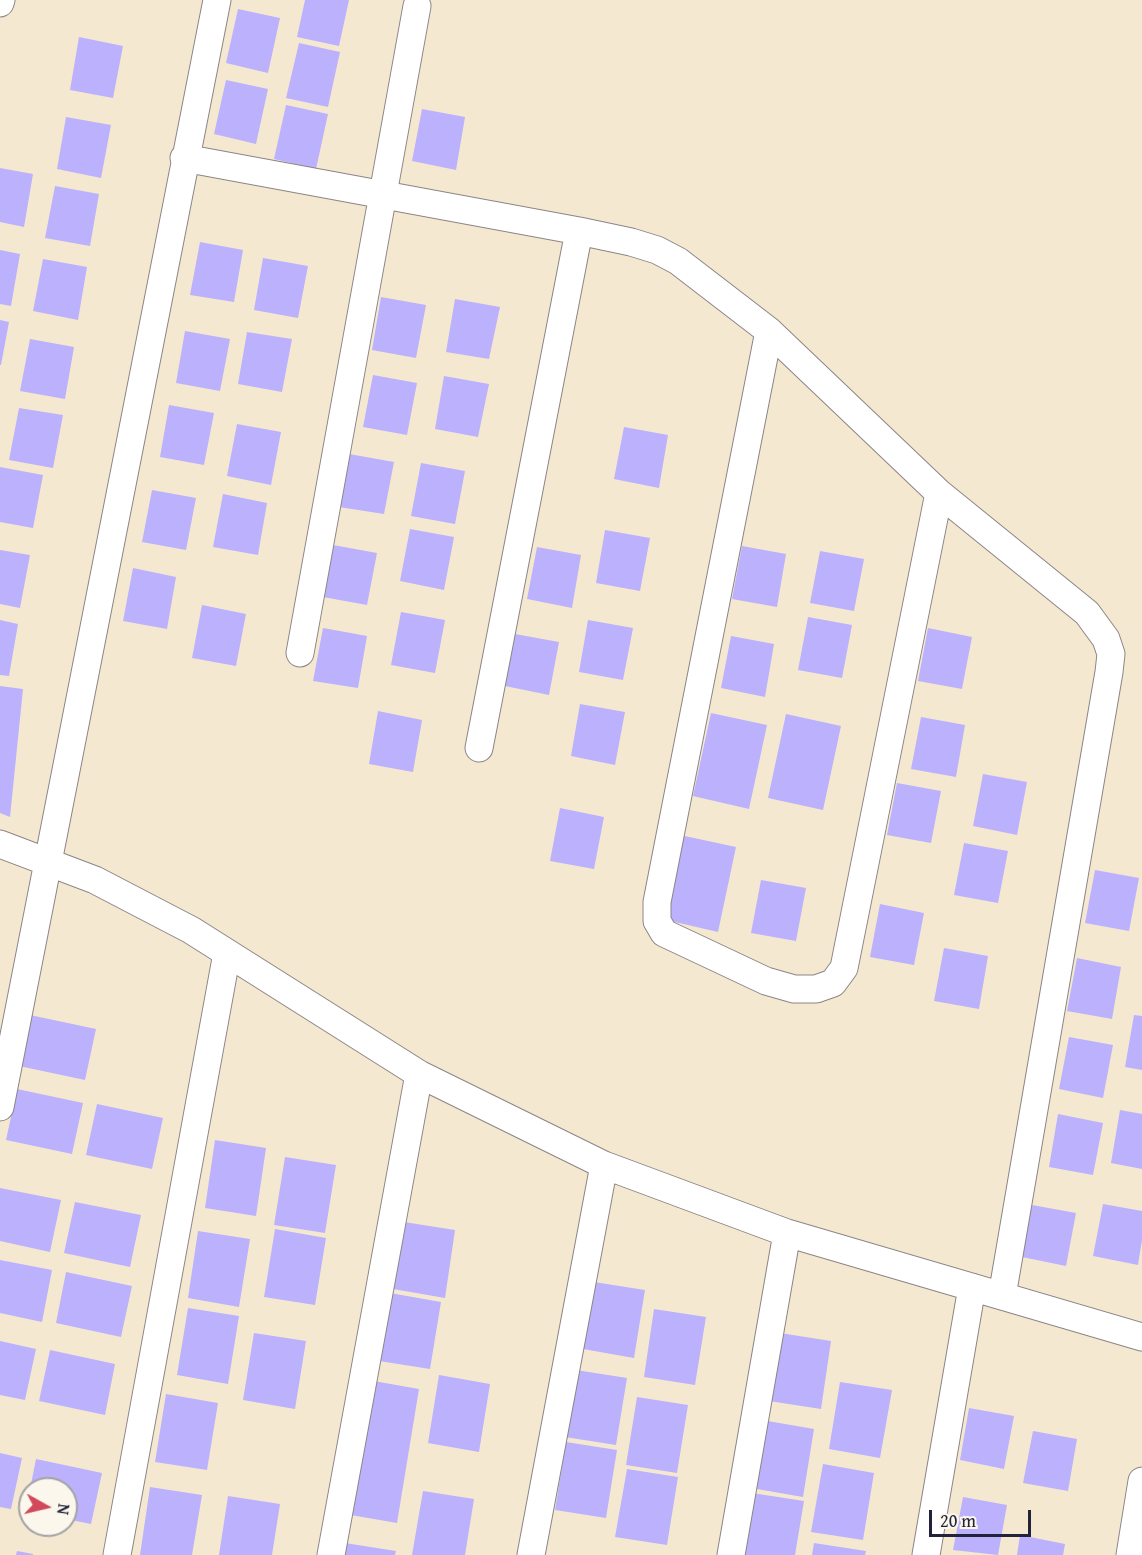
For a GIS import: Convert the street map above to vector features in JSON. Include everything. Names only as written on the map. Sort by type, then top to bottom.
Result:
[{"type":"street","points":[[0,1107],[46,861],[216,0]]},
{"type":"street","points":[[300,653],[417,6]]},
{"type":"street","points":[[184,158],[579,231],[657,250],[678,261],[770,331],[939,493],[1087,613],[1107,639],[1111,654],[1002,1296]]},
{"type":"street","points":[[479,748],[579,231]]},
{"type":"street","points":[[770,331],[657,902],[657,921],[664,933],[766,981],[794,989],[816,989],[833,983],[844,968],[939,493]]},
{"type":"street","points":[[0,844],[95,880],[191,930],[419,1074],[604,1165],[787,1233],[1142,1337]]},
{"type":"street","points":[[117,1555],[227,953]]},
{"type":"street","points":[[331,1555],[419,1074]]},
{"type":"street","points":[[531,1555],[604,1165]]},
{"type":"street","points":[[731,1555],[787,1233]]},
{"type":"street","points":[[926,1555],[972,1287]]},
{"type":"street","points":[[1130,1555],[1142,1481]]},
{"type":"building","points":[[305,0],[349,0],[339,46],[297,37]]},
{"type":"building","points":[[238,9],[280,18],[268,73],[226,63]]},
{"type":"building","points":[[79,37],[123,46],[113,98],[70,90]]},
{"type":"building","points":[[299,43],[340,52],[328,107],[286,98]]},
{"type":"building","points":[[226,80],[268,89],[256,144],[214,134]]},
{"type":"building","points":[[286,105],[328,114],[316,169],[274,159]]},
{"type":"building","points":[[422,109],[465,117],[456,170],[412,161]]},
{"type":"building","points":[[66,117],[111,125],[101,178],[57,169]]},
{"type":"building","points":[[0,168],[33,174],[24,227],[0,222]]},
{"type":"building","points":[[55,186],[99,194],[90,246],[45,238]]},
{"type":"building","points":[[200,242],[243,250],[234,302],[190,295]]},
{"type":"building","points":[[0,250],[20,254],[11,306],[0,304]]},
{"type":"building","points":[[263,258],[308,266],[298,318],[254,310]]},
{"type":"building","points":[[43,259],[87,267],[78,320],[33,311]]},
{"type":"building","points":[[381,297],[426,305],[416,358],[372,350]]},
{"type":"building","points":[[455,299],[500,307],[489,359],[446,352]]},
{"type":"building","points":[[0,320],[9,322],[1,365],[0,365]]},
{"type":"building","points":[[185,331],[230,339],[220,391],[176,383]]},
{"type":"building","points":[[247,332],[292,339],[282,392],[238,384]]},
{"type":"building","points":[[30,339],[74,347],[65,399],[20,391]]},
{"type":"building","points":[[373,375],[417,383],[407,435],[363,427]]},
{"type":"building","points":[[444,376],[489,384],[478,437],[435,429]]},
{"type":"building","points":[[169,405],[214,413],[204,465],[160,457]]},
{"type":"building","points":[[19,408],[63,415],[53,468],[9,460]]},
{"type":"building","points":[[237,424],[281,432],[271,485],[227,476]]},
{"type":"building","points":[[624,427],[668,435],[659,488],[614,479]]},
{"type":"building","points":[[349,454],[394,462],[384,514],[339,507]]},
{"type":"building","points":[[421,463],[465,471],[455,524],[411,516]]},
{"type":"building","points":[[0,467],[43,475],[33,528],[0,522]]},
{"type":"building","points":[[152,490],[196,498],[186,550],[142,542]]},
{"type":"building","points":[[223,494],[267,503],[258,555],[213,547]]},
{"type":"building","points":[[410,529],[454,537],[444,590],[400,581]]},
{"type":"building","points":[[605,530],[650,538],[640,591],[596,583]]},
{"type":"building","points":[[333,545],[377,553],[367,605],[323,597]]},
{"type":"building","points":[[742,546],[786,554],[777,607],[732,599]]},
{"type":"building","points":[[537,547],[581,555],[572,608],[527,599]]},
{"type":"building","points":[[0,550],[30,555],[20,608],[0,604]]},
{"type":"building","points":[[820,551],[864,559],[854,611],[810,603]]},
{"type":"building","points":[[133,568],[176,577],[167,629],[123,621]]},
{"type":"building","points":[[202,605],[246,614],[236,666],[192,658]]},
{"type":"building","points":[[401,612],[445,620],[435,673],[391,665]]},
{"type":"building","points":[[808,617],[852,625],[842,678],[798,670]]},
{"type":"building","points":[[0,620],[18,624],[9,676],[0,675]]},
{"type":"building","points":[[588,620],[633,628],[623,680],[579,672]]},
{"type":"building","points":[[323,628],[367,636],[358,688],[313,681]]},
{"type":"building","points":[[928,628],[972,637],[962,689],[918,681]]},
{"type":"building","points":[[515,634],[559,642],[549,695],[505,686]]},
{"type":"building","points":[[731,636],[774,644],[765,697],[721,688]]},
{"type":"building","points":[[0,686],[23,689],[10,817],[0,813]]},
{"type":"building","points":[[580,704],[625,712],[615,765],[571,756]]},
{"type":"building","points":[[378,711],[422,720],[413,772],[369,764]]},
{"type":"building","points":[[711,713],[767,725],[749,809],[693,796]]},
{"type":"building","points":[[786,714],[841,726],[823,810],[768,798]]},
{"type":"building","points":[[921,717],[965,725],[956,777],[911,769]]},
{"type":"building","points":[[983,774],[1027,782],[1017,835],[973,826]]},
{"type":"building","points":[[897,783],[941,791],[931,843],[887,835]]},
{"type":"building","points":[[560,808],[604,817],[594,869],[550,861]]},
{"type":"building","points":[[680,835],[736,847],[718,932],[662,919]]},
{"type":"building","points":[[964,843],[1008,851],[998,903],[954,895]]},
{"type":"building","points":[[1095,870],[1139,878],[1129,931],[1085,923]]},
{"type":"building","points":[[761,880],[806,888],[796,941],[751,933]]},
{"type":"building","points":[[880,904],[924,913],[914,965],[870,957]]},
{"type":"building","points":[[944,948],[988,956],[979,1009],[934,1001]]},
{"type":"building","points":[[1077,958],[1121,967],[1112,1019],[1067,1011]]},
{"type":"building","points":[[30,1015],[96,1029],[85,1080],[19,1066]]},
{"type":"building","points":[[1134,1015],[1142,1016],[1142,1070],[1125,1067]]},
{"type":"building","points":[[1069,1037],[1113,1045],[1103,1098],[1059,1089]]},
{"type":"building","points":[[17,1089],[83,1103],[72,1154],[6,1140]]},
{"type":"building","points":[[97,1104],[163,1118],[152,1169],[86,1155]]},
{"type":"building","points":[[1120,1110],[1142,1114],[1142,1169],[1111,1163]]},
{"type":"building","points":[[1058,1114],[1103,1123],[1093,1175],[1049,1167]]},
{"type":"building","points":[[215,1140],[266,1148],[256,1216],[205,1208]]},
{"type":"building","points":[[285,1157],[336,1165],[325,1233],[274,1225]]},
{"type":"building","points":[[0,1188],[61,1200],[50,1252],[0,1241]]},
{"type":"building","points":[[75,1202],[141,1215],[130,1267],[64,1253]]},
{"type":"building","points":[[1103,1204],[1142,1211],[1142,1240],[1138,1265],[1093,1256]]},
{"type":"building","points":[[1032,1205],[1076,1213],[1066,1266],[1022,1257]]},
{"type":"building","points":[[404,1222],[455,1230],[445,1298],[393,1289]]},
{"type":"building","points":[[275,1229],[326,1238],[315,1305],[264,1297]]},
{"type":"building","points":[[198,1231],[250,1239],[239,1307],[188,1298]]},
{"type":"building","points":[[0,1260],[52,1270],[42,1322],[0,1313]]},
{"type":"building","points":[[66,1272],[132,1286],[121,1337],[56,1323]]},
{"type":"building","points":[[594,1282],[645,1290],[634,1358],[583,1349]]},
{"type":"building","points":[[390,1293],[441,1302],[430,1369],[379,1361]]},
{"type":"building","points":[[188,1308],[239,1316],[228,1384],[177,1375]]},
{"type":"building","points":[[654,1309],[706,1317],[695,1385],[644,1377]]},
{"type":"building","points":[[254,1333],[306,1341],[295,1409],[243,1400]]},
{"type":"building","points":[[780,1333],[831,1341],[821,1409],[769,1401]]},
{"type":"building","points":[[0,1341],[36,1349],[25,1400],[0,1395]]},
{"type":"building","points":[[50,1350],[115,1364],[105,1415],[39,1401]]},
{"type":"building","points":[[576,1370],[627,1378],[616,1445],[565,1437]]},
{"type":"building","points":[[439,1375],[490,1384],[479,1452],[428,1443]]},
{"type":"building","points":[[368,1380],[419,1389],[397,1523],[345,1514]]},
{"type":"building","points":[[840,1382],[892,1390],[880,1458],[829,1449]]},
{"type":"building","points":[[166,1394],[218,1403],[207,1470],[155,1462]]},
{"type":"building","points":[[637,1397],[688,1405],[677,1473],[626,1465]]},
{"type":"building","points":[[969,1408],[1014,1416],[1004,1469],[960,1460]]},
{"type":"building","points":[[762,1420],[814,1429],[803,1497],[751,1488]]},
{"type":"building","points":[[1033,1431],[1077,1439],[1068,1491],[1023,1483]]},
{"type":"building","points":[[566,1442],[617,1450],[606,1518],[555,1510]]},
{"type":"building","points":[[0,1453],[22,1458],[11,1509],[0,1507]]},
{"type":"building","points":[[36,1459],[102,1473],[91,1524],[78,1521],[78,1477],[32,1477]]},
{"type":"building","points":[[823,1464],[874,1473],[863,1540],[811,1532]]},
{"type":"building","points":[[627,1469],[678,1477],[667,1545],[615,1537]]},
{"type":"building","points":[[150,1487],[202,1495],[192,1555],[140,1555]]},
{"type":"building","points":[[423,1491],[474,1499],[465,1555],[412,1555]]},
{"type":"building","points":[[752,1493],[804,1501],[795,1555],[742,1555]]},
{"type":"building","points":[[228,1496],[280,1504],[272,1555],[219,1555]]},
{"type":"building","points":[[963,1497],[1007,1505],[998,1555],[953,1550]]},
{"type":"building","points":[[1020,1535],[1065,1544],[1063,1555],[1017,1555]]},
{"type":"building","points":[[345,1543],[396,1551],[395,1555],[343,1555]]},
{"type":"building","points":[[814,1543],[866,1551],[865,1555],[812,1555]]},
{"type":"building","points":[[17,1551],[33,1554],[33,1555],[16,1555]]}]
